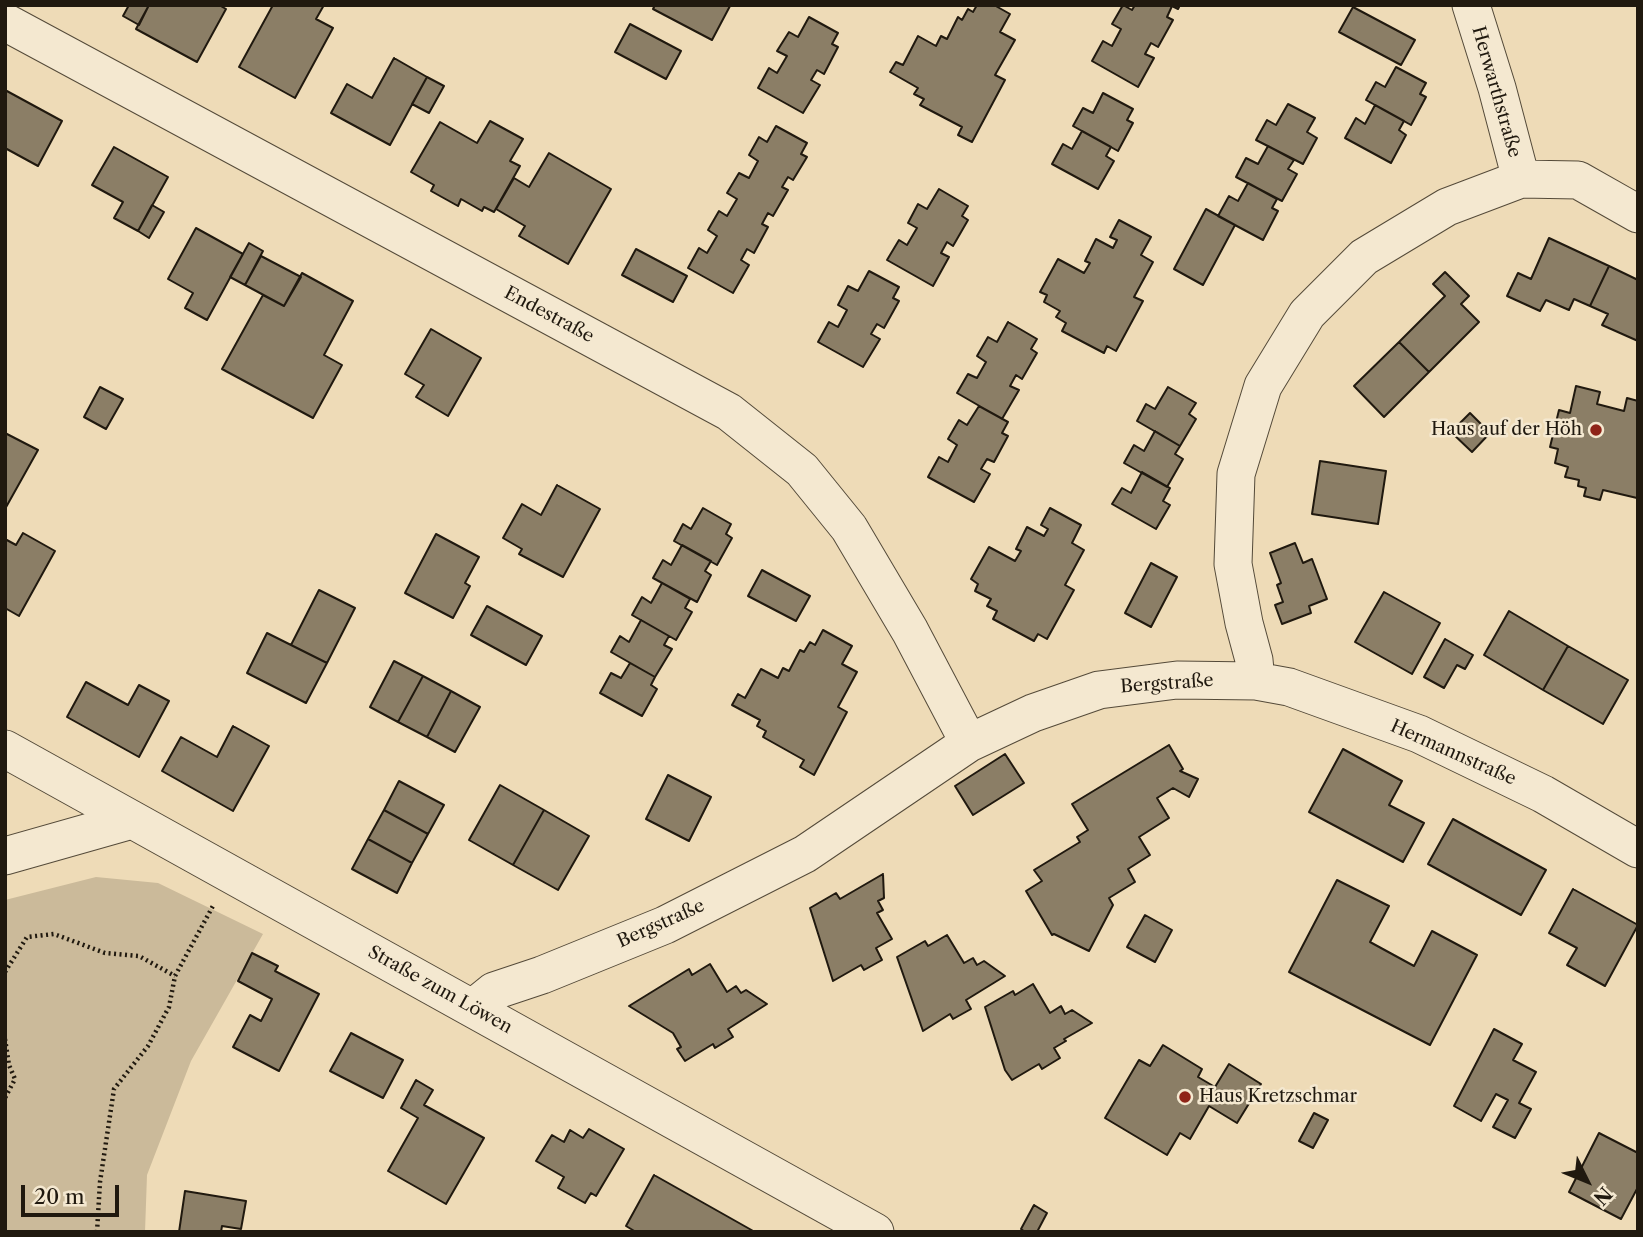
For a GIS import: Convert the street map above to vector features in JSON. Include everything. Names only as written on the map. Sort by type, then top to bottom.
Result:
[{"type":"street","name":"Herwarthstraße","points":[[1471,5],[1521,178]]},
{"type":"street","name":"Endestraße","points":[[5,22],[729,412],[802,470],[849,528],[910,631],[970,743]]},
{"type":"street","points":[[1256,681],[1233,564],[1236,474],[1263,386],[1307,314],[1364,257],[1447,207],[1521,178],[1578,180],[1638,214]]},
{"type":"street","name":"Bergstraße","points":[[473,1008],[495,990],[542,975],[665,925],[805,854],[970,743],[1033,713],[1100,690],[1177,680],[1256,681]]},
{"type":"street","name":"Hermannstraße","points":[[1256,681],[1289,687],[1419,734],[1543,794],[1638,849]]},
{"type":"street","name":"Straße zum Löwen","points":[[5,749],[875,1232]]},
{"type":"street","points":[[5,856],[132,820]]},
{"type":"path","points":[[97,1232],[100,1182],[114,1089],[148,1046],[169,1007],[175,976],[231,875]]},
{"type":"path","points":[[5,972],[27,937],[54,934],[105,953],[139,956],[175,976]]},
{"type":"path","points":[[5,1039],[9,1065],[15,1079],[5,1098]]},
{"type":"shaded area","points":[[96,877],[158,883],[263,934],[191,1061],[147,1175],[145,1232],[5,1232],[5,900]]},
{"type":"building","points":[[129,5],[149,5],[139,25],[123,16]]},
{"type":"building","points":[[149,5],[219,5],[226,9],[197,62],[136,29]]},
{"type":"building","points":[[273,5],[324,5],[316,19],[333,28],[295,98],[239,67]]},
{"type":"building","points":[[655,5],[730,6],[712,40],[653,9]]},
{"type":"building","points":[[977,5],[994,5],[1010,14],[1000,32],[1015,40],[995,75],[1005,80],[972,142],[958,135],[962,127],[920,105],[924,99],[914,94],[918,88],[890,72],[896,62],[903,65],[918,36],[936,46],[941,36],[947,39],[958,17],[962,20],[968,9],[973,12]]},
{"type":"building","points":[[1123,5],[1132,10],[1135,5],[1180,5],[1178,9],[1172,6],[1167,17],[1173,20],[1158,47],[1151,43],[1145,54],[1154,58],[1138,87],[1092,61],[1103,41],[1112,46],[1121,29],[1112,24]]},
{"type":"building","points":[[1353,7],[1415,40],[1401,65],[1339,32]]},
{"type":"building","points":[[809,17],[838,33],[832,44],[838,47],[824,74],[817,70],[811,80],[820,85],[803,113],[758,88],[769,68],[777,73],[787,56],[777,51],[789,32],[798,37]]},
{"type":"building","points":[[630,24],[681,51],[666,79],[615,52]]},
{"type":"building","points":[[394,58],[427,77],[390,145],[331,113],[347,84],[372,98]]},
{"type":"building","points":[[1396,67],[1426,83],[1420,94],[1426,97],[1411,125],[1366,100],[1376,82],[1385,87]]},
{"type":"building","points":[[427,77],[444,86],[429,113],[412,104]]},
{"type":"building","points":[[5,90],[62,121],[38,166],[5,148]]},
{"type":"building","points":[[1103,93],[1133,109],[1127,120],[1133,123],[1118,151],[1073,126],[1083,108],[1093,113]]},
{"type":"building","points":[[1288,104],[1315,118],[1307,132],[1317,138],[1303,164],[1256,140],[1267,120],[1276,125]]},
{"type":"building","points":[[1375,105],[1404,121],[1399,130],[1406,135],[1391,163],[1345,138],[1356,118],[1365,124]]},
{"type":"building","points":[[490,121],[523,139],[510,161],[520,166],[494,212],[484,207],[482,211],[461,199],[458,206],[431,191],[434,185],[411,172],[440,122],[477,143]]},
{"type":"building","points":[[776,126],[807,143],[801,154],[807,157],[793,180],[788,177],[782,187],[788,190],[773,216],[768,213],[762,224],[768,227],[754,253],[747,249],[741,260],[749,265],[733,293],[688,268],[699,248],[707,253],[717,236],[708,230],[719,211],[727,216],[737,199],[727,193],[739,173],[749,178],[758,161],[749,155],[759,137],[767,142]]},
{"type":"building","points":[[1082,131],[1111,147],[1106,156],[1114,161],[1098,189],[1052,164],[1063,144],[1072,149]]},
{"type":"building","points":[[1268,146],[1294,160],[1288,169],[1297,174],[1282,201],[1236,177],[1246,158],[1258,164]]},
{"type":"building","points":[[114,147],[168,177],[138,231],[114,218],[123,202],[92,185]]},
{"type":"building","points":[[549,153],[611,189],[568,264],[519,236],[525,226],[496,209],[514,178],[529,187]]},
{"type":"building","points":[[1248,183],[1277,199],[1272,208],[1278,211],[1263,240],[1218,216],[1229,196],[1238,201]]},
{"type":"building","points":[[939,189],[968,206],[962,216],[968,220],[953,246],[947,242],[941,253],[949,257],[933,286],[887,260],[899,240],[907,245],[917,228],[908,223],[918,204],[927,209]]},
{"type":"building","points":[[152,205],[164,212],[149,238],[138,231]]},
{"type":"building","points":[[1206,209],[1235,225],[1203,285],[1174,269]]},
{"type":"building","points":[[1119,220],[1151,237],[1141,255],[1153,262],[1134,297],[1143,301],[1116,351],[1107,346],[1104,353],[1062,331],[1066,323],[1056,317],[1060,311],[1044,302],[1047,295],[1040,292],[1058,259],[1084,273],[1090,263],[1085,261],[1096,239],[1113,248],[1117,240],[1110,237]]},
{"type":"building","points":[[196,228],[243,254],[207,320],[185,308],[193,293],[168,279]]},
{"type":"building","points":[[1549,238],[1609,266],[1590,306],[1574,299],[1569,310],[1546,300],[1540,311],[1507,296],[1518,273],[1531,279]]},
{"type":"building","points":[[249,243],[263,251],[245,285],[230,277]]},
{"type":"building","points":[[636,249],[687,276],[673,302],[622,275]]},
{"type":"building","points":[[261,256],[301,277],[284,306],[245,285]]},
{"type":"building","points":[[1609,266],[1638,280],[1638,341],[1602,325],[1608,314],[1590,306]]},
{"type":"building","points":[[869,271],[899,287],[893,298],[899,301],[884,328],[877,324],[871,334],[880,339],[863,367],[818,342],[829,322],[838,327],[847,310],[838,305],[848,286],[858,291]]},
{"type":"building","points":[[1445,272],[1469,296],[1461,304],[1479,322],[1429,372],[1399,342],[1445,296],[1433,284]]},
{"type":"building","points":[[302,273],[353,301],[324,355],[342,365],[313,418],[222,369],[263,295],[284,306]]},
{"type":"building","points":[[1008,322],[1037,339],[1031,349],[1037,353],[1022,379],[1016,375],[1010,386],[1019,390],[1002,419],[957,393],[968,374],[977,378],[986,362],[977,356],[988,337],[997,342]]},
{"type":"building","points":[[431,329],[481,358],[448,416],[416,397],[424,385],[405,374]]},
{"type":"building","points":[[1399,342],[1429,372],[1384,417],[1354,386]]},
{"type":"building","name":"Haus auf der Höh","points":[[1576,386],[1600,392],[1597,404],[1624,411],[1627,398],[1638,401],[1637,498],[1603,490],[1600,500],[1584,496],[1586,488],[1578,486],[1579,480],[1565,477],[1568,467],[1555,463],[1558,449],[1550,447],[1559,410],[1570,413]]},
{"type":"building","points":[[100,387],[123,399],[106,429],[84,417]]},
{"type":"building","points":[[1168,387],[1196,403],[1189,414],[1196,419],[1180,446],[1137,421],[1146,404],[1155,409]]},
{"type":"building","points":[[979,406],[1008,422],[1002,433],[1008,436],[994,462],[987,459],[981,469],[990,474],[974,502],[928,477],[939,457],[948,462],[957,445],[948,439],[959,420],[967,425]]},
{"type":"building","points":[[1470,413],[1490,433],[1472,452],[1451,432]]},
{"type":"building","points":[[1155,431],[1180,446],[1175,454],[1183,459],[1167,487],[1124,463],[1134,445],[1144,451]]},
{"type":"building","points":[[5,433],[38,450],[5,509]]},
{"type":"building","points":[[1320,461],[1386,471],[1378,524],[1312,514]]},
{"type":"building","points":[[1142,472],[1170,488],[1163,501],[1170,505],[1156,529],[1112,504],[1122,488],[1131,493]]},
{"type":"building","points":[[557,485],[600,509],[563,577],[519,554],[522,549],[503,538],[522,504],[541,515]]},
{"type":"building","points":[[703,508],[731,524],[726,534],[732,538],[717,565],[674,541],[683,524],[691,529]]},
{"type":"building","points":[[1050,508],[1081,525],[1072,543],[1084,550],[1065,585],[1074,590],[1047,639],[1038,634],[1034,641],[993,619],[997,611],[987,606],[991,599],[975,591],[978,584],[971,579],[989,547],[1015,561],[1021,551],[1016,549],[1027,527],[1044,536],[1048,529],[1041,525]]},
{"type":"building","points":[[23,533],[55,551],[19,616],[5,608],[5,539],[16,545]]},
{"type":"building","points":[[436,534],[479,557],[465,583],[470,586],[453,618],[405,593]]},
{"type":"building","points":[[1295,543],[1303,563],[1312,559],[1327,599],[1309,606],[1311,613],[1282,624],[1275,605],[1283,602],[1277,585],[1281,583],[1270,553]]},
{"type":"building","points":[[682,545],[711,561],[705,571],[711,575],[697,602],[653,578],[663,560],[671,565]]},
{"type":"building","points":[[1151,563],[1177,577],[1151,627],[1125,613]]},
{"type":"building","points":[[762,570],[810,596],[796,621],[748,596]]},
{"type":"building","points":[[662,583],[690,599],[685,608],[692,612],[676,640],[632,615],[642,597],[651,603]]},
{"type":"building","points":[[319,590],[355,608],[327,663],[291,645]]},
{"type":"building","points":[[1384,592],[1440,623],[1412,674],[1355,642]]},
{"type":"building","points":[[487,606],[542,636],[526,665],[471,635]]},
{"type":"building","points":[[1509,611],[1568,646],[1543,690],[1484,655]]},
{"type":"building","points":[[641,620],[669,636],[664,645],[672,649],[655,677],[611,652],[620,636],[629,642]]},
{"type":"building","points":[[823,630],[852,646],[842,664],[857,672],[838,707],[847,712],[814,775],[800,767],[804,760],[763,737],[766,731],[757,726],[760,720],[732,705],[738,694],[745,698],[761,669],[778,678],[783,668],[789,671],[800,650],[804,652],[810,642],[815,645]]},
{"type":"building","points":[[267,633],[327,663],[306,703],[247,673]]},
{"type":"building","points":[[1445,639],[1473,655],[1465,669],[1457,665],[1444,688],[1424,677]]},
{"type":"building","points":[[1568,646],[1628,680],[1603,724],[1543,690]]},
{"type":"building","points":[[394,661],[423,676],[398,722],[370,707]]},
{"type":"building","points":[[630,663],[655,677],[651,685],[657,689],[642,716],[600,693],[611,673],[621,678]]},
{"type":"building","points":[[423,676],[451,691],[427,737],[398,722]]},
{"type":"building","points":[[86,682],[128,705],[139,685],[169,701],[139,757],[67,717]]},
{"type":"building","points":[[451,691],[480,707],[455,752],[427,737]]},
{"type":"building","points":[[233,726],[269,746],[233,811],[162,771],[181,737],[217,757]]},
{"type":"building","points":[[1169,745],[1183,769],[1180,771],[1198,779],[1189,797],[1173,788],[1157,798],[1169,818],[1139,837],[1150,855],[1128,869],[1135,882],[1109,898],[1113,905],[1089,951],[1052,935],[1026,891],[1042,881],[1034,870],[1080,842],[1077,837],[1088,830],[1072,804]]},
{"type":"building","points":[[1343,749],[1402,781],[1389,805],[1424,823],[1403,862],[1309,812]]},
{"type":"building","points":[[1005,754],[1024,783],[973,815],[955,786]]},
{"type":"building","points":[[668,775],[711,797],[689,841],[646,819]]},
{"type":"building","points":[[399,781],[444,805],[428,834],[384,810]]},
{"type":"building","points":[[500,785],[544,810],[513,865],[469,840]]},
{"type":"building","points":[[384,810],[428,834],[412,863],[368,839]]},
{"type":"building","points":[[544,810],[589,836],[558,890],[513,865]]},
{"type":"building","points":[[1453,819],[1546,870],[1521,915],[1428,864]]},
{"type":"building","points":[[368,839],[412,863],[397,893],[352,869]]},
{"type":"building","points":[[883,874],[884,898],[878,901],[883,910],[877,913],[892,939],[876,948],[882,960],[864,970],[861,965],[833,981],[810,908],[836,893],[840,899]]},
{"type":"building","points":[[1337,880],[1389,906],[1370,942],[1414,966],[1432,931],[1477,955],[1430,1045],[1289,972]]},
{"type":"building","points":[[1573,889],[1638,925],[1605,986],[1567,965],[1577,948],[1549,933]]},
{"type":"building","points":[[1145,915],[1172,930],[1155,962],[1127,947]]},
{"type":"building","points":[[947,935],[964,963],[973,958],[977,965],[984,961],[1005,976],[966,1000],[971,1009],[953,1019],[950,1014],[923,1031],[897,957],[925,941],[928,946]]},
{"type":"building","points":[[252,953],[278,966],[275,971],[319,994],[279,1071],[233,1047],[250,1015],[261,1021],[272,999],[238,981]]},
{"type":"building","points":[[710,964],[727,992],[736,986],[741,993],[746,990],[767,1004],[728,1029],[733,1037],[715,1048],[713,1044],[685,1061],[677,1049],[681,1047],[673,1033],[629,1006],[689,969],[692,975]]},
{"type":"building","points":[[1033,984],[1050,1013],[1061,1006],[1065,1014],[1072,1010],[1092,1023],[1054,1048],[1060,1058],[1042,1069],[1039,1064],[1012,1080],[1005,1070],[985,1007],[1013,991],[1015,995]]},
{"type":"building","points":[[1494,1029],[1522,1044],[1513,1060],[1536,1072],[1519,1103],[1531,1109],[1515,1138],[1493,1127],[1508,1100],[1496,1094],[1481,1121],[1454,1106]]},
{"type":"building","points":[[351,1033],[403,1060],[383,1098],[330,1071]]},
{"type":"building","name":"Haus Kretzschmar","points":[[1163,1045],[1202,1069],[1198,1077],[1215,1087],[1229,1064],[1261,1084],[1237,1123],[1209,1106],[1190,1139],[1180,1133],[1167,1155],[1105,1118],[1139,1060],[1150,1066]]},
{"type":"building","points":[[416,1080],[433,1090],[424,1105],[484,1138],[446,1204],[388,1171],[418,1118],[401,1108]]},
{"type":"building","points":[[1314,1113],[1328,1120],[1313,1148],[1299,1141]]},
{"type":"building","points":[[589,1129],[624,1149],[596,1196],[591,1193],[585,1203],[558,1188],[564,1177],[536,1161],[552,1135],[564,1142],[570,1130],[583,1138]]},
{"type":"building","points":[[1599,1133],[1638,1153],[1638,1187],[1621,1219],[1569,1192]]},
{"type":"building","points":[[654,1175],[755,1232],[636,1232],[626,1226]]},
{"type":"building","points":[[185,1191],[246,1201],[241,1229],[222,1226],[221,1232],[179,1232]]},
{"type":"building","points":[[1034,1205],[1047,1213],[1037,1232],[1025,1232],[1021,1229]]},
{"type":"place","name":"Haus auf der Höh","points":[[1596,430]]},
{"type":"place","name":"Haus Kretzschmar","points":[[1185,1097]]}]
